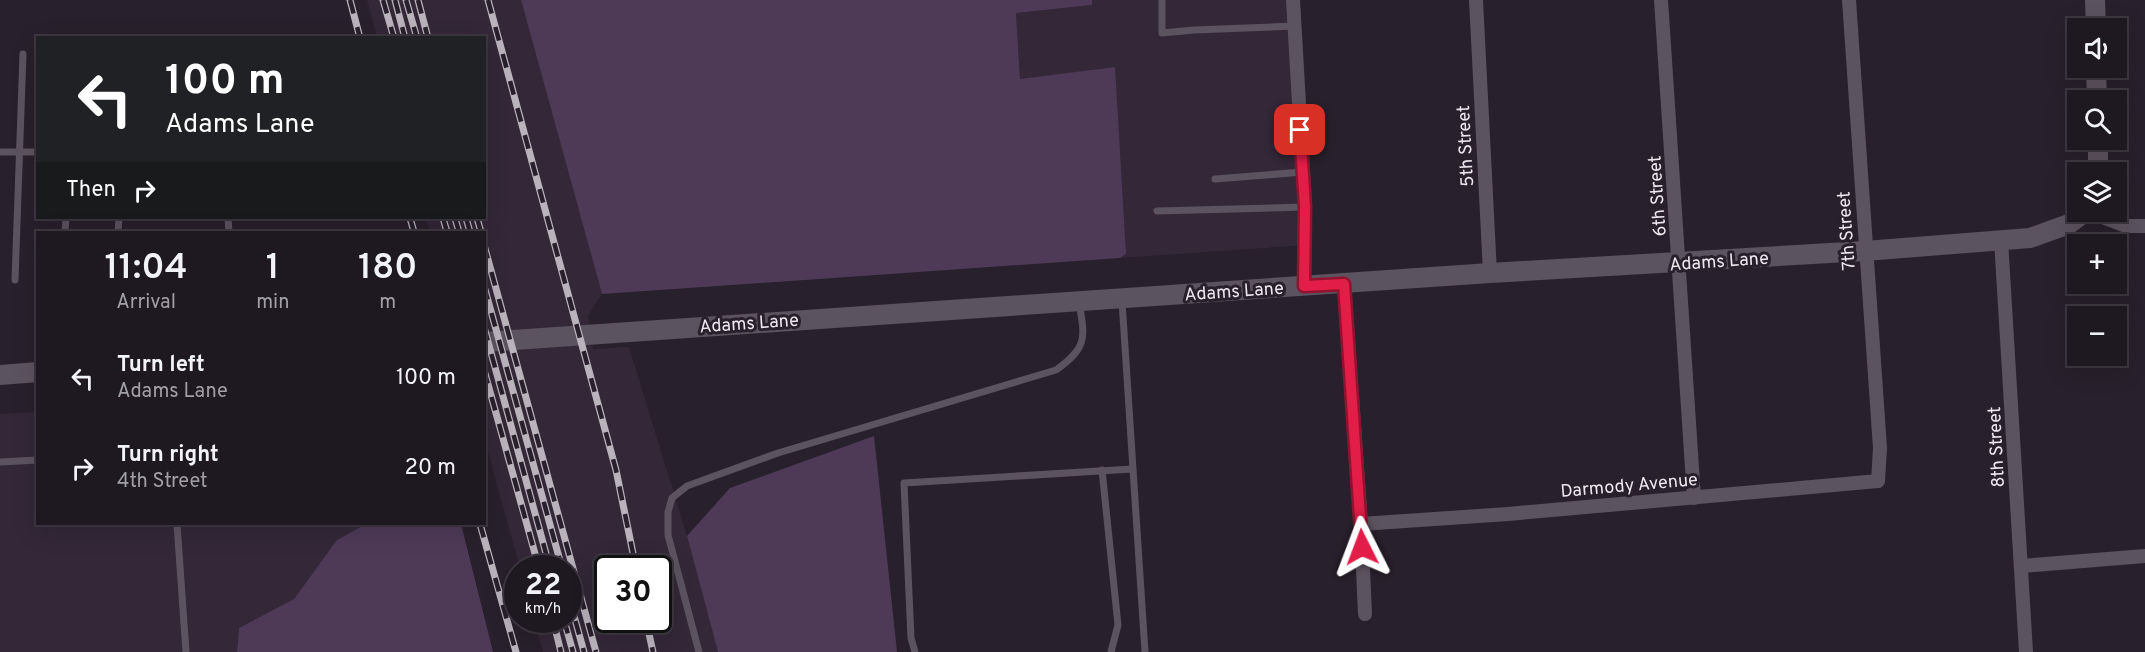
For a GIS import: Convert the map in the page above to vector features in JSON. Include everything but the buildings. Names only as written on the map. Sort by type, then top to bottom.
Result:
[{"type":"street","points":[[1293,0],[1305,207],[1304,286]]},
{"type":"street","name":"5th Street","points":[[1476,0],[1490,273]]},
{"type":"street","name":"6th Street","points":[[1661,0],[1694,498]]},
{"type":"street","name":"7th Street","points":[[1849,0],[1879,459]]},
{"type":"street","points":[[2095,0],[2096,18]]},
{"type":"street","name":"Adams Lane","points":[[486,342],[1490,273],[1680,264],[1865,251],[2030,238],[2072,222]]},
{"type":"street","points":[[2115,222],[2126,226],[2145,226]]},
{"type":"street","name":"8th Street","points":[[2001,240],[2026,652]]},
{"type":"street","points":[[1344,284],[1365,614]]},
{"type":"street","points":[[0,375],[36,372]]},
{"type":"street","name":"Darmody Avenue","points":[[1361,524],[1878,481],[1879,459]]},
{"type":"street","points":[[2021,566],[2145,556]]},
{"type":"lane","points":[[1162,0],[1162,33],[1295,26]]},
{"type":"lane","points":[[15,280],[23,54]]},
{"type":"lane","points":[[0,152],[36,152]]},
{"type":"lane","points":[[1215,179],[1303,172]]},
{"type":"lane","points":[[1157,211],[1305,207]]},
{"type":"lane","points":[[1122,298],[1144,652]]},
{"type":"lane","points":[[699,652],[668,536],[668,512],[672,498],[687,486],[778,453],[1056,370],[1072,358],[1081,345],[1083,330],[1079,302]]},
{"type":"lane","points":[[0,462],[36,460]]},
{"type":"lane","points":[[915,652],[911,638],[904,483],[1132,469]]},
{"type":"lane","points":[[1102,470],[1118,625],[1111,652]]},
{"type":"lane","points":[[177,525],[186,652]]},
{"type":"shaded area","points":[[367,0],[521,0],[602,294],[588,316],[593,349],[629,347],[687,536],[718,652],[543,652],[538,633],[582,633],[582,555],[516,555],[486,445],[486,231],[430,231],[426,219],[486,219],[486,36],[377,36]]},
{"type":"shaded area","points":[[521,0],[1092,0],[1092,5],[1016,13],[1020,79],[1115,67],[1126,254],[1120,258],[602,294]]},
{"type":"shaded area","points":[[1092,0],[1294,0],[1307,245],[1120,258],[1126,254],[1114,67],[1020,80],[1016,13],[1092,5]]},
{"type":"shaded area","points":[[36,412],[36,525],[364,525],[337,541],[294,599],[239,628],[237,652],[0,652],[0,414]]},
{"type":"shaded area","points":[[874,436],[897,652],[718,652],[687,536],[730,488]]},
{"type":"shaded area","points":[[364,525],[461,525],[493,652],[237,652],[239,628],[294,599],[337,540]]},
{"type":"railway","points":[[350,0],[359,36]]},
{"type":"railway","points":[[383,0],[393,36]]},
{"type":"railway","points":[[395,0],[404,36]]},
{"type":"railway","points":[[406,0],[416,36]]},
{"type":"railway","points":[[418,0],[427,36]]},
{"type":"railway","points":[[488,0],[616,470],[633,555]]},
{"type":"railway","points":[[410,219],[414,231]]},
{"type":"railway","points":[[443,219],[447,231]]},
{"type":"railway","points":[[455,219],[459,231]]},
{"type":"railway","points":[[466,219],[470,231]]},
{"type":"railway","points":[[477,219],[481,231]]},
{"type":"railway","points":[[486,252],[596,652]]},
{"type":"railway","points":[[486,293],[558,555]]},
{"type":"railway","points":[[486,334],[546,555]]},
{"type":"railway","points":[[486,377],[535,555]]},
{"type":"railway","points":[[480,525],[516,652]]},
{"type":"railway","points":[[556,633],[561,652]]},
{"type":"railway","points":[[568,633],[573,652]]},
{"type":"railway","points":[[579,633],[584,652]]},
{"type":"railway","points":[[649,633],[653,652]]},
{"type":"route","points":[[1300,130],[1305,207],[1304,286],[1344,284],[1362,547]]}]
